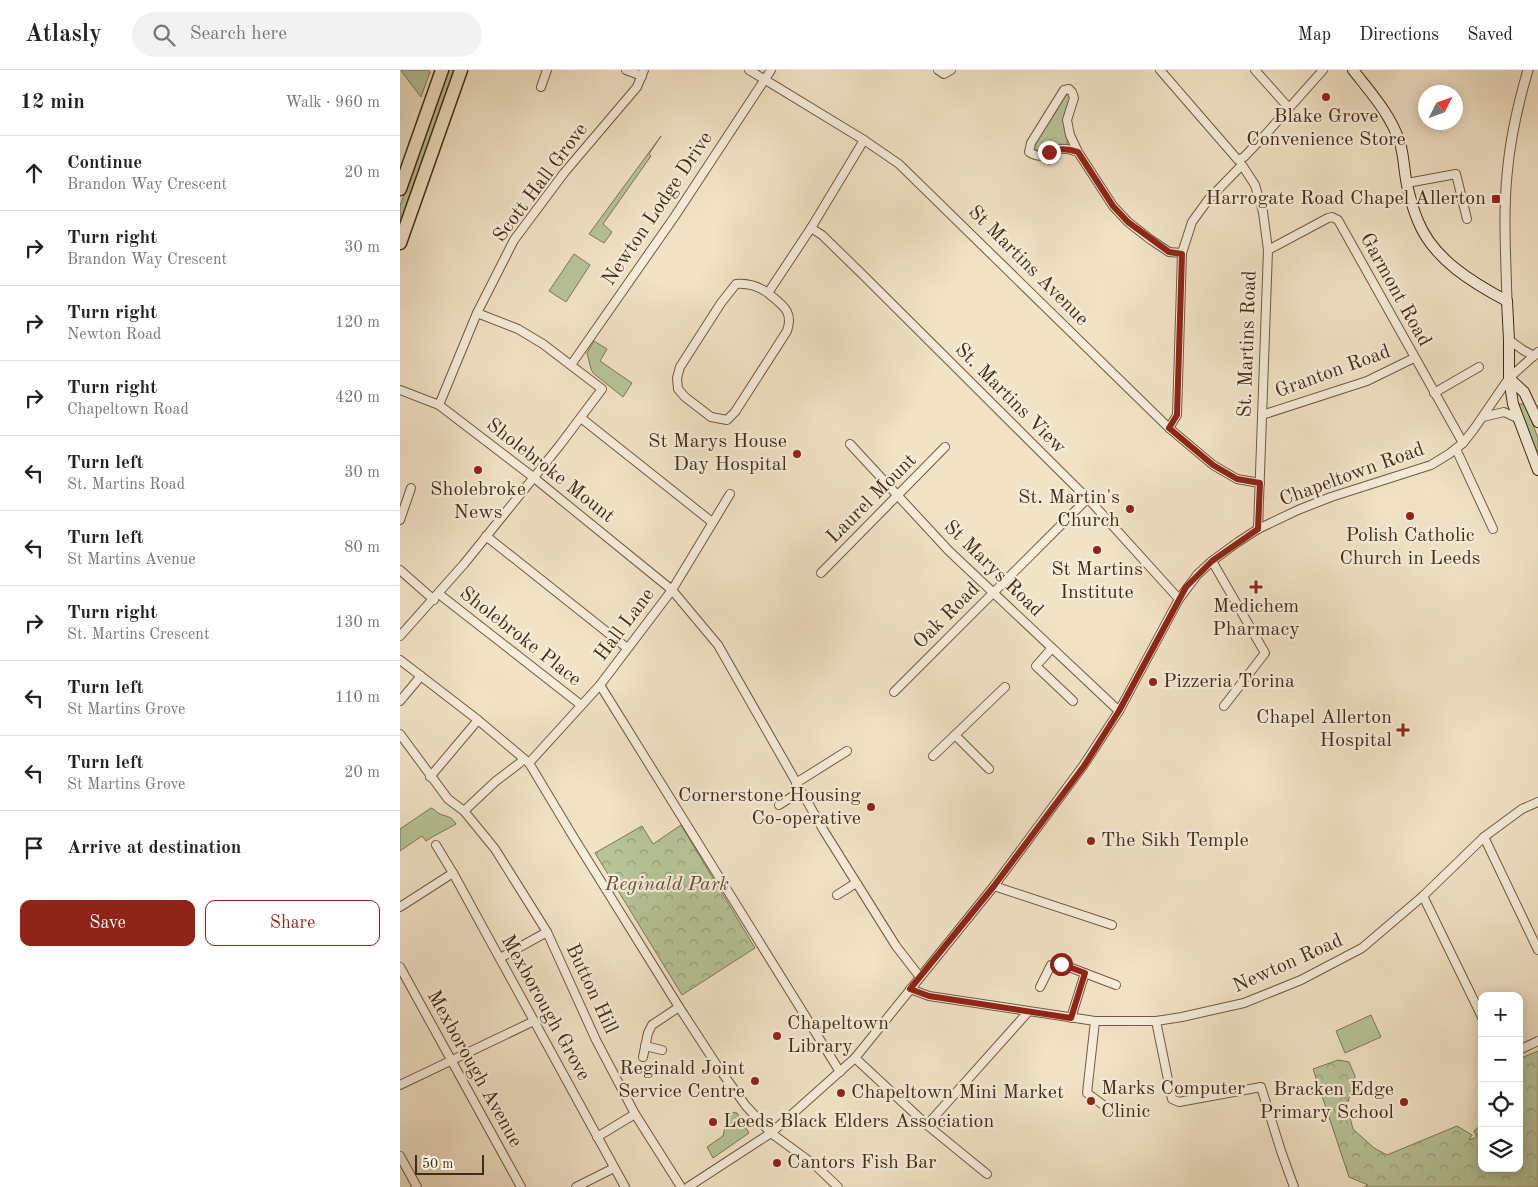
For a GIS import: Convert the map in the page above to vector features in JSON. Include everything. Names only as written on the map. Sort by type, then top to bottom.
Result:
[{"type":"highway","points":[[400,189],[442,70]]},
{"type":"highway","points":[[400,243],[461,70]]},
{"type":"main road","points":[[1353,70],[1383,108],[1400,143],[1407,183],[1418,222],[1432,245],[1449,263],[1471,281],[1507,302],[1509,378],[1513,404],[1538,470]]},
{"type":"main road","points":[[1509,378],[1524,392],[1538,422]]},
{"type":"street","points":[[541,87],[547,70]]},
{"type":"street","points":[[626,70],[643,73]]},
{"type":"street","name":"St Martins Avenue","points":[[749,70],[864,140],[899,164],[1169,428],[1213,465],[1237,479],[1260,483]]},
{"type":"street","name":"Newton Lodge Drive","points":[[571,366],[675,216],[771,70]]},
{"type":"street","points":[[938,70],[944,74],[951,70]]},
{"type":"street","name":"St. Martins Road","points":[[1160,70],[1240,162],[1255,186],[1263,212],[1268,250],[1258,529]]},
{"type":"street","points":[[1255,70],[1288,107]]},
{"type":"street","points":[[1169,428],[1177,415],[1178,407],[1182,254],[1192,222],[1244,157],[1323,70]]},
{"type":"street","points":[[1507,302],[1505,202],[1507,174],[1513,132],[1528,70]]},
{"type":"street","name":"Scott Hall Grove","points":[[439,405],[477,313],[514,240],[564,173],[637,87],[643,73]]},
{"type":"street","points":[[1078,152],[1068,149],[1057,149],[1042,156],[1035,156],[1029,152],[1032,143],[1064,90],[1069,89],[1074,98],[1067,120],[1070,135],[1078,152],[1113,206],[1128,222],[1169,252],[1182,254]]},
{"type":"street","points":[[768,293],[811,228],[864,140]]},
{"type":"street","points":[[1461,166],[1456,174],[1467,219]]},
{"type":"street","points":[[1407,183],[1456,174]]},
{"type":"street","name":"Garmont Road","points":[[1268,250],[1328,218],[1332,217],[1338,220],[1463,443]]},
{"type":"street","name":"St. Martins View","points":[[811,228],[822,234],[1087,499],[1179,599]]},
{"type":"street","points":[[736,284],[746,284],[760,288],[768,293],[788,313],[790,320],[787,330],[736,412],[727,420],[711,417],[685,397],[678,389],[676,378],[680,367],[721,303],[736,284]]},
{"type":"street","points":[[400,636],[436,597],[486,536],[602,389],[543,344],[518,329],[477,313]]},
{"type":"street","points":[[1509,340],[1536,354]]},
{"type":"street","name":"Chapeltown Road","points":[[688,1187],[771,1133],[855,1058],[994,886],[1084,766],[1119,711],[1186,587],[1212,561],[1258,529],[1298,510],[1331,497],[1431,465],[1450,454],[1463,443],[1509,378],[1536,354]]},
{"type":"street","name":"Granton Road","points":[[1262,415],[1367,381],[1414,358]]},
{"type":"street","points":[[1434,393],[1480,367]]},
{"type":"street","name":"Sholebroke Mount","points":[[400,390],[439,405],[533,477],[672,590],[718,645],[796,783],[856,883],[896,946],[920,977]]},
{"type":"street","points":[[1483,417],[1504,412],[1519,419]]},
{"type":"street","points":[[581,418],[712,522]]},
{"type":"street","name":"St Marys Road","points":[[850,444],[949,551],[1119,711]]},
{"type":"street","name":"Laurel Mount","points":[[822,573],[945,447]]},
{"type":"street","points":[[1456,449],[1493,529]]},
{"type":"street","points":[[400,520],[411,488]]},
{"type":"street","name":"Hall Lane","points":[[464,811],[496,781],[525,761],[600,684],[672,590],[730,494]]},
{"type":"street","name":"Oak Road","points":[[894,692],[1087,499]]},
{"type":"street","points":[[486,536],[627,648]]},
{"type":"street","points":[[1212,561],[1265,652],[1224,706]]},
{"type":"street","name":"Sholebroke Place","points":[[400,570],[581,705]]},
{"type":"street","points":[[1052,648],[1036,666],[1073,701]]},
{"type":"street","points":[[400,660],[478,720],[525,761],[679,1007],[750,1112],[771,1133],[816,1166],[838,1187]]},
{"type":"street","points":[[400,701],[421,676]]},
{"type":"street","points":[[600,684],[840,1072]]},
{"type":"street","points":[[933,756],[1005,687]]},
{"type":"street","points":[[430,777],[478,720]]},
{"type":"street","name":"Button Hill","points":[[400,734],[448,799],[464,811],[495,849],[547,932],[596,1040],[635,1114],[681,1187]]},
{"type":"street","points":[[956,735],[989,769]]},
{"type":"street","points":[[796,783],[847,751]]},
{"type":"street","points":[[779,805],[801,791]]},
{"type":"street","name":"Newton Road","points":[[910,989],[929,996],[1095,1021],[1156,1021],[1244,1003],[1301,980],[1362,948],[1423,896],[1484,837],[1522,809],[1538,802]]},
{"type":"street","points":[[1484,837],[1538,950]]},
{"type":"street","name":"Mexborough Grove","points":[[436,845],[625,1187]]},
{"type":"street","points":[[400,907],[453,873]]},
{"type":"street","points":[[837,895],[856,883]]},
{"type":"street","points":[[994,886],[1112,924]]},
{"type":"street","points":[[1423,896],[1478,1009]]},
{"type":"street","points":[[500,958],[547,932]]},
{"type":"street","points":[[1040,986],[1051,964],[1061,964],[1116,985]]},
{"type":"street","name":"Mexborough Avenue","points":[[400,967],[521,1187]]},
{"type":"street","points":[[1071,1018],[1085,973]]},
{"type":"street","points":[[643,1057],[652,1025],[679,1007]]},
{"type":"street","points":[[927,1126],[1028,1012]]},
{"type":"street","points":[[400,1085],[534,1021]]},
{"type":"street","points":[[1095,1021],[1087,1093],[1114,1113]]},
{"type":"street","points":[[1156,1021],[1172,1099],[1179,1102],[1261,1087],[1280,1151],[1294,1187]]},
{"type":"street","points":[[1523,1048],[1538,1040]]},
{"type":"street","points":[[646,1046],[662,1050]]},
{"type":"street","points":[[855,1058],[927,1126],[987,1174]]},
{"type":"street","points":[[597,1137],[635,1114]]},
{"type":"street","points":[[400,1156],[417,1187]]},
{"type":"street","points":[[576,1187],[614,1168]]},
{"type":"green space","points":[[429,70],[430,72],[421,97],[401,71]]},
{"type":"green space","points":[[448,70],[455,70],[400,222],[400,206]]},
{"type":"green space","points":[[1067,93],[1070,97],[1067,144],[1041,152],[1033,148],[1034,143]]},
{"type":"green space","points":[[661,136],[649,154],[651,156],[603,224],[612,232],[604,243],[589,234]]},
{"type":"green space","points":[[574,254],[590,265],[566,302],[549,291]]},
{"type":"green space","points":[[594,341],[607,349],[600,361],[632,383],[623,397],[593,373],[587,353]]},
{"type":"green space","points":[[1518,404],[1525,404],[1538,438],[1538,458]]},
{"type":"green space","points":[[431,808],[450,818],[456,824],[426,841],[422,836],[400,851],[400,829]]},
{"type":"green space","name":"Reginald Park","points":[[681,825],[755,948],[682,995],[595,853],[642,826],[653,844]]},
{"type":"green space","points":[[1371,1015],[1381,1037],[1345,1053],[1336,1031]]},
{"type":"green space","points":[[1538,1051],[1538,1187],[1364,1187],[1368,1185],[1349,1177],[1313,1069],[1338,1060],[1349,1062],[1355,1076],[1347,1106],[1353,1129],[1374,1148],[1387,1155],[1457,1126],[1472,1135],[1469,1140],[1477,1137],[1474,1131],[1478,1128],[1478,1172],[1523,1172],[1523,1057]]},
{"type":"green space","points":[[728,1112],[737,1113],[749,1133],[713,1158],[707,1147],[723,1136]]},
{"type":"place","name":"Blake Grove Convenience Store","points":[[1326,97]]},
{"type":"place","name":"Harrogate Road Chapel Allerton","points":[[1496,199]]},
{"type":"place","name":"St Marys House Day Hospital","points":[[797,454]]},
{"type":"place","name":"Sholebroke News","points":[[478,470]]},
{"type":"place","name":"St. Martin's Church","points":[[1130,509]]},
{"type":"place","name":"Polish Catholic Church in Leeds","points":[[1410,516]]},
{"type":"place","name":"St Martins Institute","points":[[1097,550]]},
{"type":"place","name":"Medichem Pharmacy","points":[[1256,587]]},
{"type":"place","name":"Pizzeria Torina","points":[[1153,682]]},
{"type":"place","name":"Chapel Allerton Hospital","points":[[1403,730]]},
{"type":"place","name":"Cornerstone Housing Co-operative","points":[[871,807]]},
{"type":"place","name":"The Sikh Temple","points":[[1091,841]]},
{"type":"place","name":"Chapeltown Library","points":[[777,1036]]},
{"type":"place","name":"Reginald Joint Service Centre","points":[[755,1081]]},
{"type":"place","name":"Chapeltown Mini Market","points":[[841,1093]]},
{"type":"place","name":"Marks Computer Clinic","points":[[1091,1101]]},
{"type":"place","name":"Bracken Edge Primary School","points":[[1404,1102]]},
{"type":"place","name":"Leeds Black Elders Association","points":[[713,1122]]},
{"type":"place","name":"Cantors Fish Bar","points":[[777,1163]]},
{"type":"route","points":[[1049,152],[1057,149],[1068,149],[1078,152],[1113,206],[1128,222],[1169,252],[1182,254],[1179,390],[1177,415],[1169,428],[1213,465],[1237,479],[1260,483],[1258,529],[1212,561],[1186,587],[1119,711],[1084,766],[994,886],[910,989],[929,996],[1071,1018],[1085,973],[1061,964]]}]
